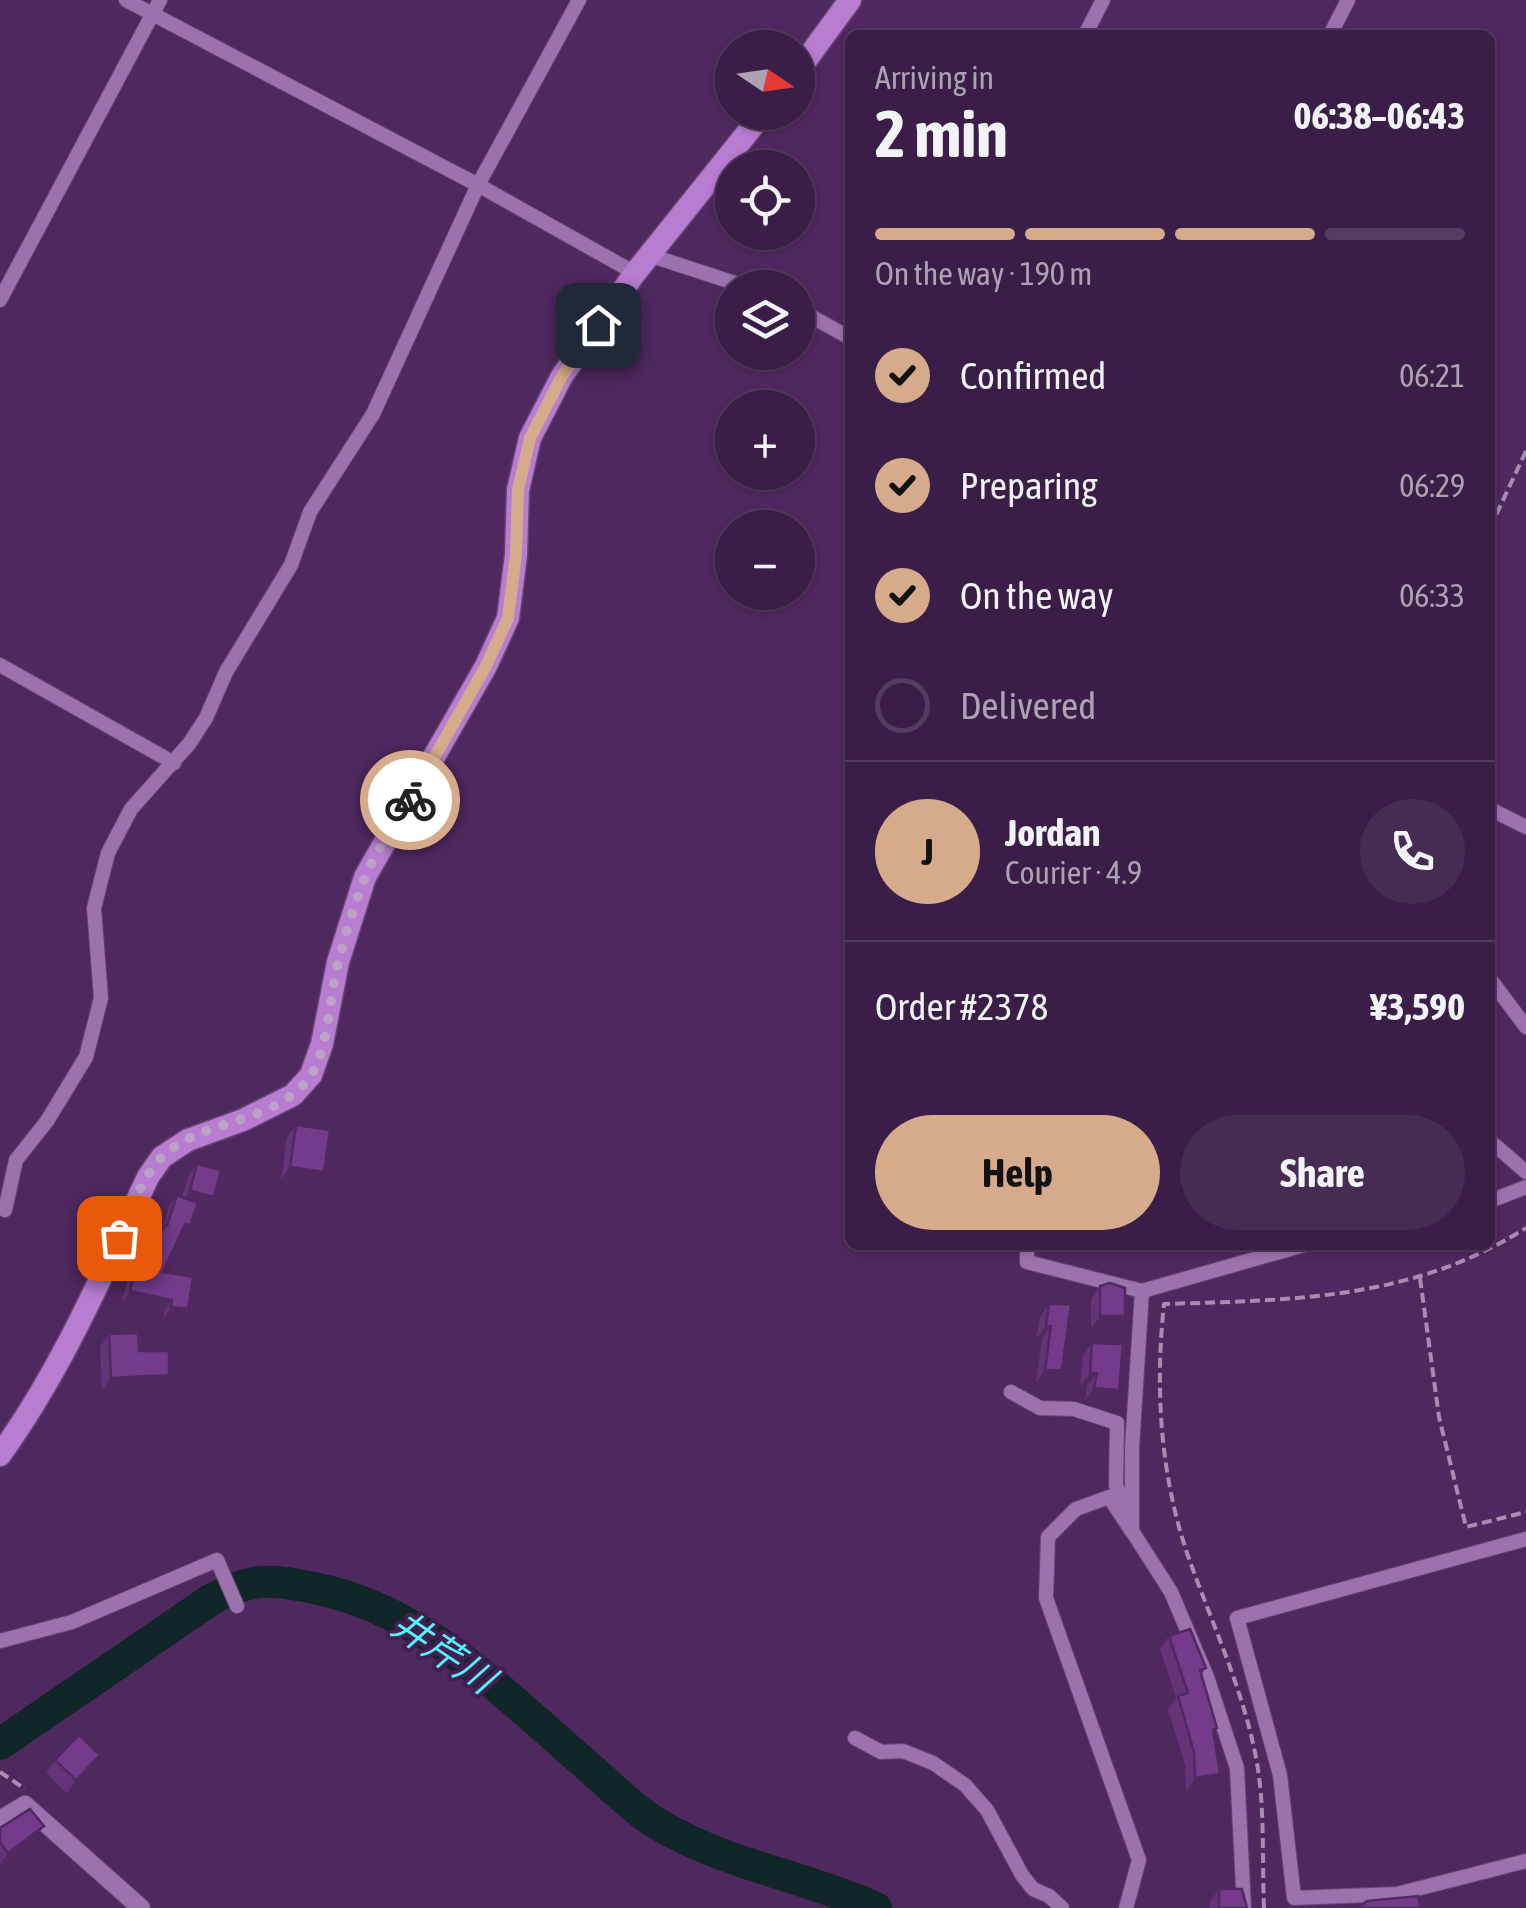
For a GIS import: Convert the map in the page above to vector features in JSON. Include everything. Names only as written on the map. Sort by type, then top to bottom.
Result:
[{"type":"main road","points":[[815,48],[850,0]]},
{"type":"main road","points":[[0,1455],[33,1408],[77,1330],[148,1177],[162,1157],[188,1140],[243,1120],[293,1095],[311,1076],[322,1044],[338,962],[365,877],[486,666],[508,618],[516,555],[518,490],[530,438],[562,376],[642,264],[750,130]]},
{"type":"street","points":[[126,0],[478,185],[642,264],[715,280]]},
{"type":"street","points":[[0,300],[160,0]]},
{"type":"street","points":[[5,1210],[16,1160],[47,1121],[86,1058],[101,998],[94,908],[108,853],[131,809],[174,763],[206,718],[226,672],[292,565],[310,512],[374,414],[478,185],[579,0]]},
{"type":"street","points":[[1088,30],[1104,0]]},
{"type":"street","points":[[1333,30],[1348,0]]},
{"type":"street","points":[[815,318],[845,335]]},
{"type":"street","points":[[0,665],[174,763]]},
{"type":"street","points":[[1495,812],[1526,827]]},
{"type":"street","points":[[1495,986],[1526,1027]]},
{"type":"street","points":[[1495,1145],[1526,1172]]},
{"type":"street","points":[[1495,1199],[1526,1188]]},
{"type":"street","points":[[1027,1250],[1026,1262],[1142,1291],[1286,1250]]},
{"type":"street","points":[[1132,1531],[1132,1448],[1142,1291]]},
{"type":"street","points":[[1011,1392],[1040,1408],[1074,1410],[1117,1424],[1116,1485],[1132,1531]]},
{"type":"street","points":[[1126,1908],[1139,1860],[1046,1598],[1048,1537],[1076,1508],[1109,1497],[1171,1592],[1207,1678],[1237,1768],[1244,1908]]},
{"type":"street","points":[[1526,1539],[1237,1618],[1280,1774],[1294,1898],[1397,1894],[1526,1861]]},
{"type":"street","points":[[0,1641],[72,1622],[217,1560],[236,1606]]},
{"type":"street","points":[[855,1738],[881,1752],[903,1752],[933,1763],[965,1785],[987,1810],[1033,1889],[1062,1908]]},
{"type":"street","points":[[0,1820],[25,1805],[141,1908]]},
{"type":"path","points":[[1495,517],[1526,452]]},
{"type":"path","points":[[1495,1246],[1526,1228]]},
{"type":"path","points":[[1264,1908],[1258,1765],[1238,1689],[1186,1548],[1162,1449],[1164,1304],[1264,1301],[1358,1291],[1420,1278],[1464,1264],[1488,1250]]},
{"type":"path","points":[[1420,1278],[1439,1417],[1466,1527],[1526,1512]]},
{"type":"building","points":[[296,1125],[330,1130],[324,1172],[290,1167]]},
{"type":"building","points":[[197,1164],[221,1170],[214,1197],[190,1191]]},
{"type":"building","points":[[177,1195],[198,1203],[163,1272],[193,1277],[188,1309],[171,1307],[172,1300],[130,1291],[138,1256],[149,1259],[167,1226]]},
{"type":"building","points":[[1110,1283],[1125,1288],[1125,1316],[1100,1316],[1100,1286]]},
{"type":"building","points":[[1049,1304],[1071,1304],[1062,1370],[1045,1370],[1051,1326],[1046,1326]]},
{"type":"building","points":[[138,1333],[139,1351],[169,1351],[169,1375],[111,1378],[109,1334]]},
{"type":"building","points":[[1092,1343],[1123,1344],[1119,1390],[1094,1388],[1097,1373],[1090,1373]]},
{"type":"building","points":[[1190,1629],[1206,1668],[1200,1670],[1217,1728],[1213,1730],[1220,1774],[1195,1778],[1194,1752],[1178,1696],[1188,1693],[1169,1636]]},
{"type":"building","points":[[79,1735],[100,1755],[76,1780],[55,1760]]},
{"type":"building","points":[[30,1809],[44,1826],[8,1853],[0,1842],[0,1828]]},
{"type":"building","points":[[1219,1889],[1242,1889],[1247,1908],[1219,1908]]},
{"type":"building","points":[[1418,1896],[1420,1908],[1358,1908],[1367,1901]]},
{"type":"waterway","name":"井芹川","points":[[0,1744],[212,1599],[251,1583],[299,1585],[355,1599],[429,1636],[496,1686],[656,1823],[710,1850],[876,1908]]},
{"type":"way so far","points":[[119,1238],[162,1157],[188,1140],[243,1120],[293,1095],[311,1076],[322,1044],[338,962],[365,877],[410,800]]},
{"type":"route","points":[[410,800],[486,666],[508,618],[516,555],[518,490],[530,438],[562,376],[598,325]]}]
